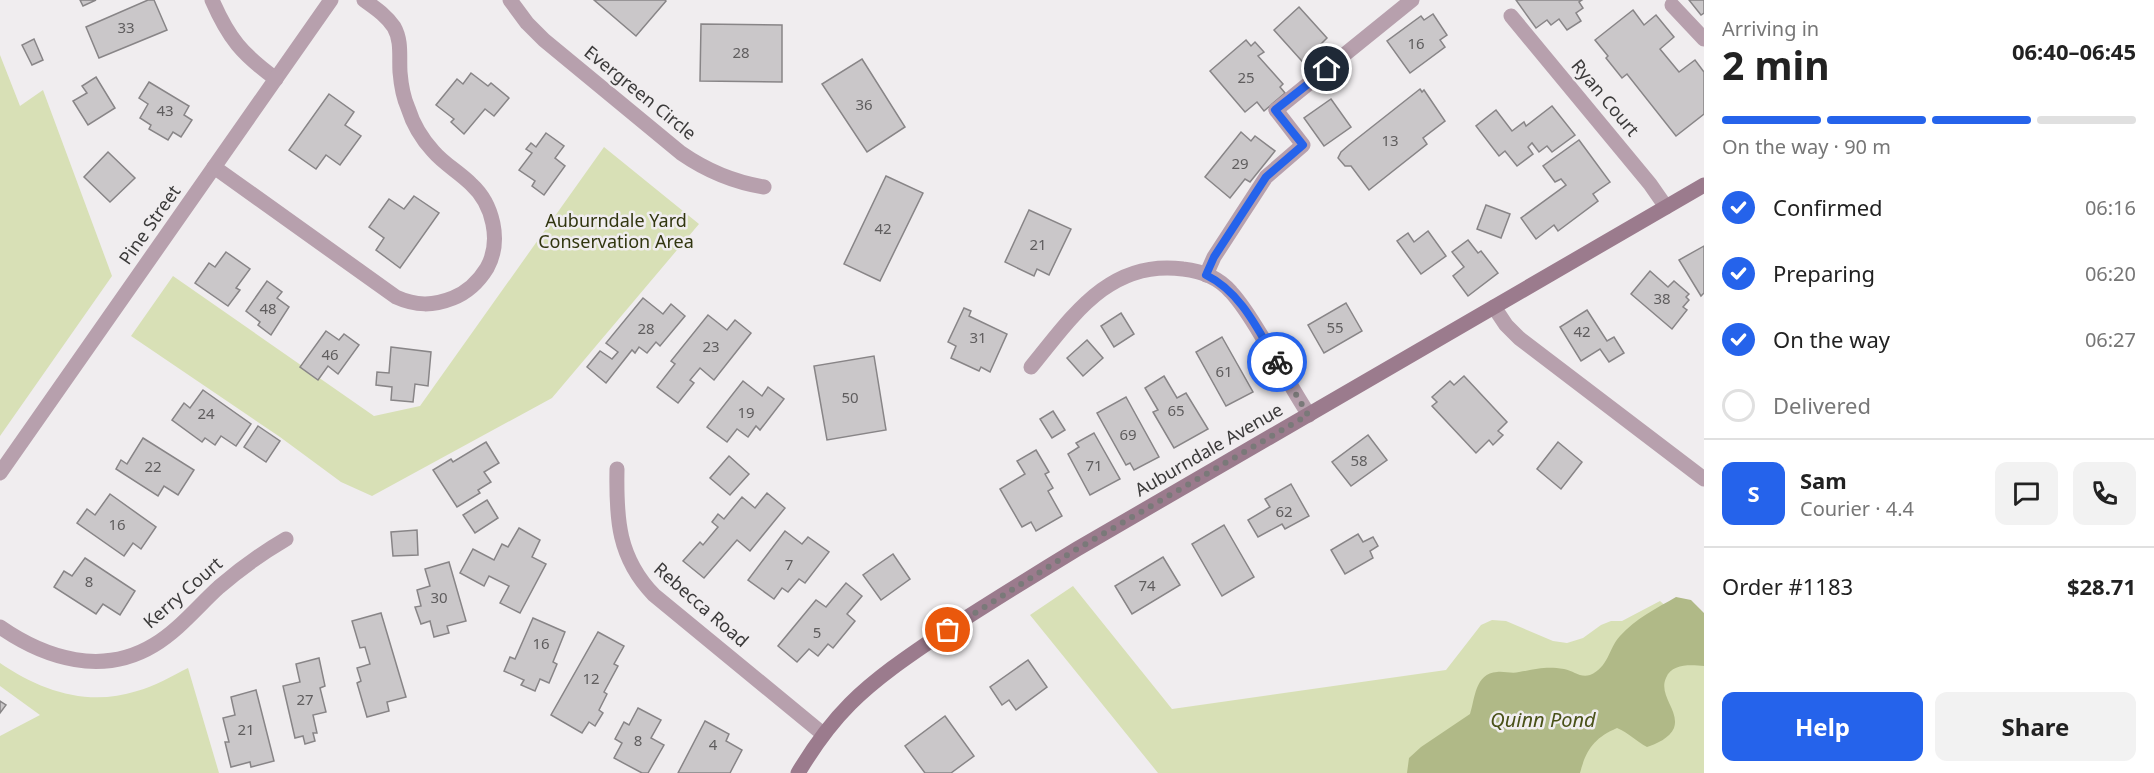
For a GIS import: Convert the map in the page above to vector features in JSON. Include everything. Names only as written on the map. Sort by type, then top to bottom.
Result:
[{"type":"street","points":[[212,0],[233,41],[252,61],[276,79]]},
{"type":"street","name":"Pine Street","points":[[0,473],[331,0]]},
{"type":"street","points":[[214,168],[396,297],[417,305],[429,304],[456,297],[475,284],[486,269],[493,253],[494,229],[491,217],[480,194],[443,162],[420,133],[404,97],[396,30],[384,15],[364,0]]},
{"type":"street","name":"Evergreen Circle","points":[[510,0],[526,23],[544,40],[681,153],[696,163],[730,179],[764,187]]},
{"type":"street","points":[[1206,275],[1214,257],[1266,177],[1303,145],[1275,110],[1412,0]]},
{"type":"street","points":[[1672,4],[1704,39]]},
{"type":"street","name":"Ryan Court","points":[[1511,16],[1650,184],[1666,207]]},
{"type":"street","name":"Auburndale Avenue","points":[[798,773],[823,734],[867,688],[916,651],[963,620],[1077,549],[1704,185]]},
{"type":"street","points":[[1031,367],[1074,315],[1095,295],[1119,278],[1151,268],[1185,269],[1206,275],[1224,285],[1243,307],[1308,415]]},
{"type":"street","points":[[1494,308],[1519,338],[1704,479]]},
{"type":"street","name":"Rebecca Road","points":[[617,469],[618,520],[621,538],[633,570],[643,584],[823,734]]},
{"type":"street","name":"Kerry Court","points":[[0,627],[29,645],[64,659],[104,662],[140,653],[171,632],[239,570],[286,539]]},
{"type":"green space","points":[[0,55],[20,106],[43,90],[112,276],[0,436]]},
{"type":"green space","name":"Auburndale Yard Conservation Area","points":[[604,147],[699,224],[552,398],[372,496],[341,482],[280,437],[131,336],[173,276],[374,416],[420,406]]},
{"type":"green space","points":[[1073,586],[1172,709],[1446,670],[1481,625],[1492,620],[1506,621],[1553,641],[1567,643],[1583,638],[1611,621],[1622,621],[1660,601],[1704,640],[1704,773],[1158,773],[1030,615]]},
{"type":"green space","points":[[0,663],[48,688],[83,697],[119,696],[144,689],[188,668],[219,773],[0,773],[0,736],[40,715],[0,686]]},
{"type":"water","name":"Quinn Pond","points":[[1676,597],[1691,600],[1704,613],[1704,666],[1677,667],[1666,678],[1665,691],[1675,722],[1672,732],[1662,740],[1647,747],[1617,728],[1602,736],[1592,746],[1580,773],[1407,773],[1409,758],[1421,747],[1470,714],[1477,688],[1484,677],[1490,673],[1516,673],[1547,668],[1564,669],[1583,676],[1590,675],[1605,663],[1616,641],[1632,624]]},
{"type":"building","points":[[80,0],[96,0],[83,6]]},
{"type":"building","points":[[148,0],[154,0],[167,30],[99,58],[86,27]]},
{"type":"building","points":[[594,0],[665,0],[666,1],[636,36]]},
{"type":"building","points":[[1516,0],[1582,0],[1579,2],[1583,8],[1576,13],[1581,21],[1567,30],[1559,19],[1551,25],[1547,20],[1536,28]]},
{"type":"building","points":[[1689,0],[1704,0],[1704,13],[1701,15]]},
{"type":"building","points":[[1299,7],[1327,38],[1317,48],[1324,55],[1309,69],[1274,30]]},
{"type":"building","points":[[1633,10],[1644,25],[1656,15],[1674,37],[1660,49],[1679,72],[1695,60],[1704,72],[1704,114],[1676,136],[1627,74],[1622,78],[1595,40]]},
{"type":"building","points":[[1433,14],[1447,35],[1440,40],[1445,47],[1410,73],[1387,41],[1421,16],[1424,20]]},
{"type":"building","points":[[701,24],[782,25],[782,82],[700,81]]},
{"type":"building","points":[[34,39],[43,60],[32,65],[22,45]]},
{"type":"building","points":[[1246,40],[1251,46],[1255,42],[1264,52],[1258,56],[1283,84],[1280,87],[1285,93],[1264,111],[1257,102],[1245,112],[1210,71]]},
{"type":"building","points":[[862,59],[905,127],[867,152],[822,84]]},
{"type":"building","points":[[471,73],[488,86],[491,83],[509,98],[494,116],[485,109],[464,134],[451,122],[454,119],[436,105],[457,79],[463,84]]},
{"type":"building","points":[[96,77],[115,108],[88,125],[73,101],[87,93],[82,86]]},
{"type":"building","points":[[149,82],[189,106],[184,115],[192,120],[181,137],[173,132],[168,140],[149,129],[151,125],[140,118],[148,104],[139,98]]},
{"type":"building","points":[[1420,89],[1422,92],[1424,90],[1445,121],[1423,138],[1427,144],[1369,190],[1351,166],[1345,166],[1338,158],[1341,152]]},
{"type":"building","points":[[329,94],[354,112],[345,125],[361,136],[340,165],[326,155],[316,169],[289,150]]},
{"type":"building","points":[[1331,99],[1351,127],[1324,146],[1304,118]]},
{"type":"building","points":[[1552,106],[1575,135],[1552,152],[1547,146],[1539,152],[1532,143],[1528,147],[1533,154],[1517,166],[1505,151],[1499,156],[1476,126],[1496,110],[1512,131],[1524,122],[1526,126]]},
{"type":"building","points":[[1241,132],[1251,141],[1255,136],[1275,151],[1250,182],[1245,179],[1230,198],[1205,177]]},
{"type":"building","points":[[546,133],[564,146],[555,158],[565,166],[544,195],[532,186],[535,181],[519,170],[532,153],[526,149],[531,143],[536,147]]},
{"type":"building","points":[[1579,140],[1610,182],[1593,194],[1598,201],[1558,231],[1554,225],[1536,239],[1521,218],[1566,185],[1561,179],[1555,182],[1543,166]]},
{"type":"building","points":[[108,152],[135,178],[110,202],[84,177]]},
{"type":"building","points":[[886,176],[923,193],[880,281],[844,264]]},
{"type":"building","points":[[414,196],[439,213],[400,268],[376,250],[384,238],[369,227],[389,199],[404,209]]},
{"type":"building","points":[[1486,205],[1510,214],[1501,238],[1477,229]]},
{"type":"building","points":[[1029,210],[1071,229],[1049,275],[1037,269],[1034,276],[1005,262]]},
{"type":"building","points":[[1428,231],[1446,256],[1421,274],[1397,241],[1408,233],[1414,242]]},
{"type":"building","points":[[1468,240],[1478,253],[1481,251],[1498,273],[1468,296],[1453,276],[1464,267],[1452,252]]},
{"type":"building","points":[[1704,246],[1704,293],[1701,296],[1679,260]]},
{"type":"building","points":[[226,252],[250,269],[236,288],[240,290],[228,306],[195,283],[209,263],[215,267]]},
{"type":"building","points":[[1650,271],[1668,287],[1674,281],[1689,294],[1686,297],[1689,300],[1683,307],[1687,310],[1672,329],[1631,294]]},
{"type":"building","points":[[267,281],[282,292],[277,298],[289,307],[271,335],[246,311]]},
{"type":"building","points":[[643,298],[663,314],[671,304],[685,316],[660,346],[656,342],[647,353],[639,347],[635,353],[632,350],[606,383],[587,367],[600,351],[612,359],[618,352],[606,343]]},
{"type":"building","points":[[1346,303],[1362,331],[1324,353],[1308,325]]},
{"type":"building","points":[[964,308],[971,311],[969,316],[1007,334],[990,372],[981,367],[979,371],[951,358],[956,346],[948,342]]},
{"type":"building","points":[[1587,310],[1607,341],[1614,337],[1624,353],[1609,362],[1600,349],[1581,361],[1560,327]]},
{"type":"building","points":[[1121,313],[1134,334],[1114,347],[1101,326]]},
{"type":"building","points":[[708,315],[727,330],[735,320],[751,333],[714,380],[700,368],[690,380],[694,383],[678,403],[657,387],[675,364],[671,361]]},
{"type":"building","points":[[326,331],[339,340],[344,334],[359,345],[338,374],[328,366],[318,380],[300,367]]},
{"type":"building","points":[[1222,337],[1253,392],[1226,406],[1196,352]]},
{"type":"building","points":[[1087,340],[1103,358],[1083,376],[1067,358]]},
{"type":"building","points":[[391,347],[431,352],[428,386],[415,384],[413,402],[391,400],[392,387],[376,385],[377,372],[389,373]]},
{"type":"building","points":[[874,356],[886,430],[827,440],[814,366]]},
{"type":"building","points":[[1164,376],[1177,398],[1186,393],[1208,429],[1174,448],[1153,412],[1158,410],[1145,388]]},
{"type":"building","points":[[1464,376],[1507,422],[1498,431],[1503,435],[1493,445],[1489,440],[1476,453],[1432,406],[1437,402],[1432,397],[1450,381],[1454,385]]},
{"type":"building","points":[[743,381],[762,396],[768,387],[784,399],[760,430],[756,426],[748,437],[737,429],[727,442],[707,427]]},
{"type":"building","points":[[203,390],[251,424],[236,446],[221,436],[215,445],[205,438],[202,442],[172,420],[184,403],[190,408]]},
{"type":"building","points":[[1126,397],[1159,457],[1134,470],[1130,463],[1126,465],[1097,413]]},
{"type":"building","points":[[1053,411],[1065,430],[1052,438],[1040,419]]},
{"type":"building","points":[[258,426],[280,441],[266,462],[244,447]]},
{"type":"building","points":[[1094,433],[1120,479],[1090,495],[1068,454],[1079,447],[1076,443]]},
{"type":"building","points":[[1368,435],[1387,460],[1351,486],[1332,462]]},
{"type":"building","points":[[143,438],[194,470],[178,495],[164,486],[158,496],[116,469],[121,460],[127,464]]},
{"type":"building","points":[[486,442],[499,463],[484,472],[491,482],[478,490],[480,493],[457,507],[433,470],[451,459],[453,462]]},
{"type":"building","points":[[1558,442],[1582,462],[1561,489],[1537,469]]},
{"type":"building","points":[[1036,450],[1049,472],[1045,474],[1053,488],[1048,491],[1062,516],[1036,531],[1031,522],[1022,527],[1000,489],[1025,474],[1017,461]]},
{"type":"building","points":[[729,456],[749,474],[730,495],[710,478]]},
{"type":"building","points":[[1291,484],[1309,516],[1285,529],[1282,524],[1258,537],[1248,520],[1270,507],[1265,499]]},
{"type":"building","points":[[767,493],[785,508],[750,551],[737,540],[704,578],[683,561],[700,542],[703,545],[718,527],[712,522],[718,514],[724,519],[742,497],[755,508]]},
{"type":"building","points":[[110,494],[156,527],[141,549],[133,543],[124,556],[77,523],[87,509],[95,515]]},
{"type":"building","points":[[487,500],[498,518],[475,533],[463,515]]},
{"type":"building","points":[[1224,525],[1254,577],[1222,596],[1192,544]]},
{"type":"building","points":[[519,528],[540,540],[532,557],[546,564],[520,613],[500,603],[509,586],[489,576],[484,586],[460,573],[473,549],[494,560],[502,544],[508,547]]},
{"type":"building","points":[[417,530],[418,555],[393,556],[391,532]]},
{"type":"building","points":[[785,531],[802,544],[808,537],[829,552],[805,583],[799,579],[788,592],[782,588],[774,599],[748,580]]},
{"type":"building","points":[[1358,534],[1363,542],[1373,537],[1378,546],[1370,551],[1373,558],[1345,574],[1331,550]]},
{"type":"building","points":[[893,554],[910,579],[881,600],[863,575]]},
{"type":"building","points":[[1163,557],[1180,585],[1132,614],[1115,586]]},
{"type":"building","points":[[85,558],[135,591],[120,615],[103,604],[96,614],[54,587],[64,571],[72,576]]},
{"type":"building","points":[[449,562],[466,621],[447,626],[449,633],[434,637],[430,621],[421,624],[415,607],[421,606],[417,590],[430,586],[425,569]]},
{"type":"building","points":[[846,583],[862,596],[847,614],[855,621],[833,648],[828,644],[818,656],[809,649],[797,662],[778,646],[816,600],[826,607]]},
{"type":"building","points":[[381,613],[406,697],[387,702],[389,711],[367,717],[357,683],[361,681],[357,668],[370,664],[365,647],[360,648],[352,621]]},
{"type":"building","points":[[533,618],[565,632],[553,662],[557,664],[549,683],[540,679],[535,691],[521,685],[524,680],[504,671],[510,657],[515,659]]},
{"type":"building","points":[[598,632],[624,646],[614,664],[618,666],[604,692],[607,694],[599,710],[603,713],[595,726],[589,722],[582,733],[551,715]]},
{"type":"building","points":[[319,658],[325,686],[320,688],[326,712],[313,715],[317,733],[313,733],[315,741],[305,744],[303,736],[295,738],[283,686],[300,682],[296,664]]},
{"type":"building","points":[[1028,660],[1047,687],[1016,710],[1009,700],[1002,705],[990,687]]},
{"type":"building","points":[[256,690],[274,761],[251,767],[250,762],[231,767],[225,742],[229,742],[223,718],[235,715],[231,697]]},
{"type":"building","points":[[0,701],[6,705],[0,713]]},
{"type":"building","points":[[638,708],[661,720],[651,738],[664,745],[648,773],[642,773],[614,758],[622,743],[615,739],[624,722],[629,725]]},
{"type":"building","points":[[945,716],[974,756],[951,773],[925,773],[905,746]]},
{"type":"building","points":[[705,721],[729,734],[726,741],[742,750],[730,773],[678,773]]},
{"type":"way so far","points":[[948,630],[1077,549],[1308,415],[1277,362]]},
{"type":"route","points":[[1277,362],[1248,313],[1232,292],[1206,275],[1210,263],[1259,186],[1272,170],[1303,145],[1275,110],[1327,69]]}]
